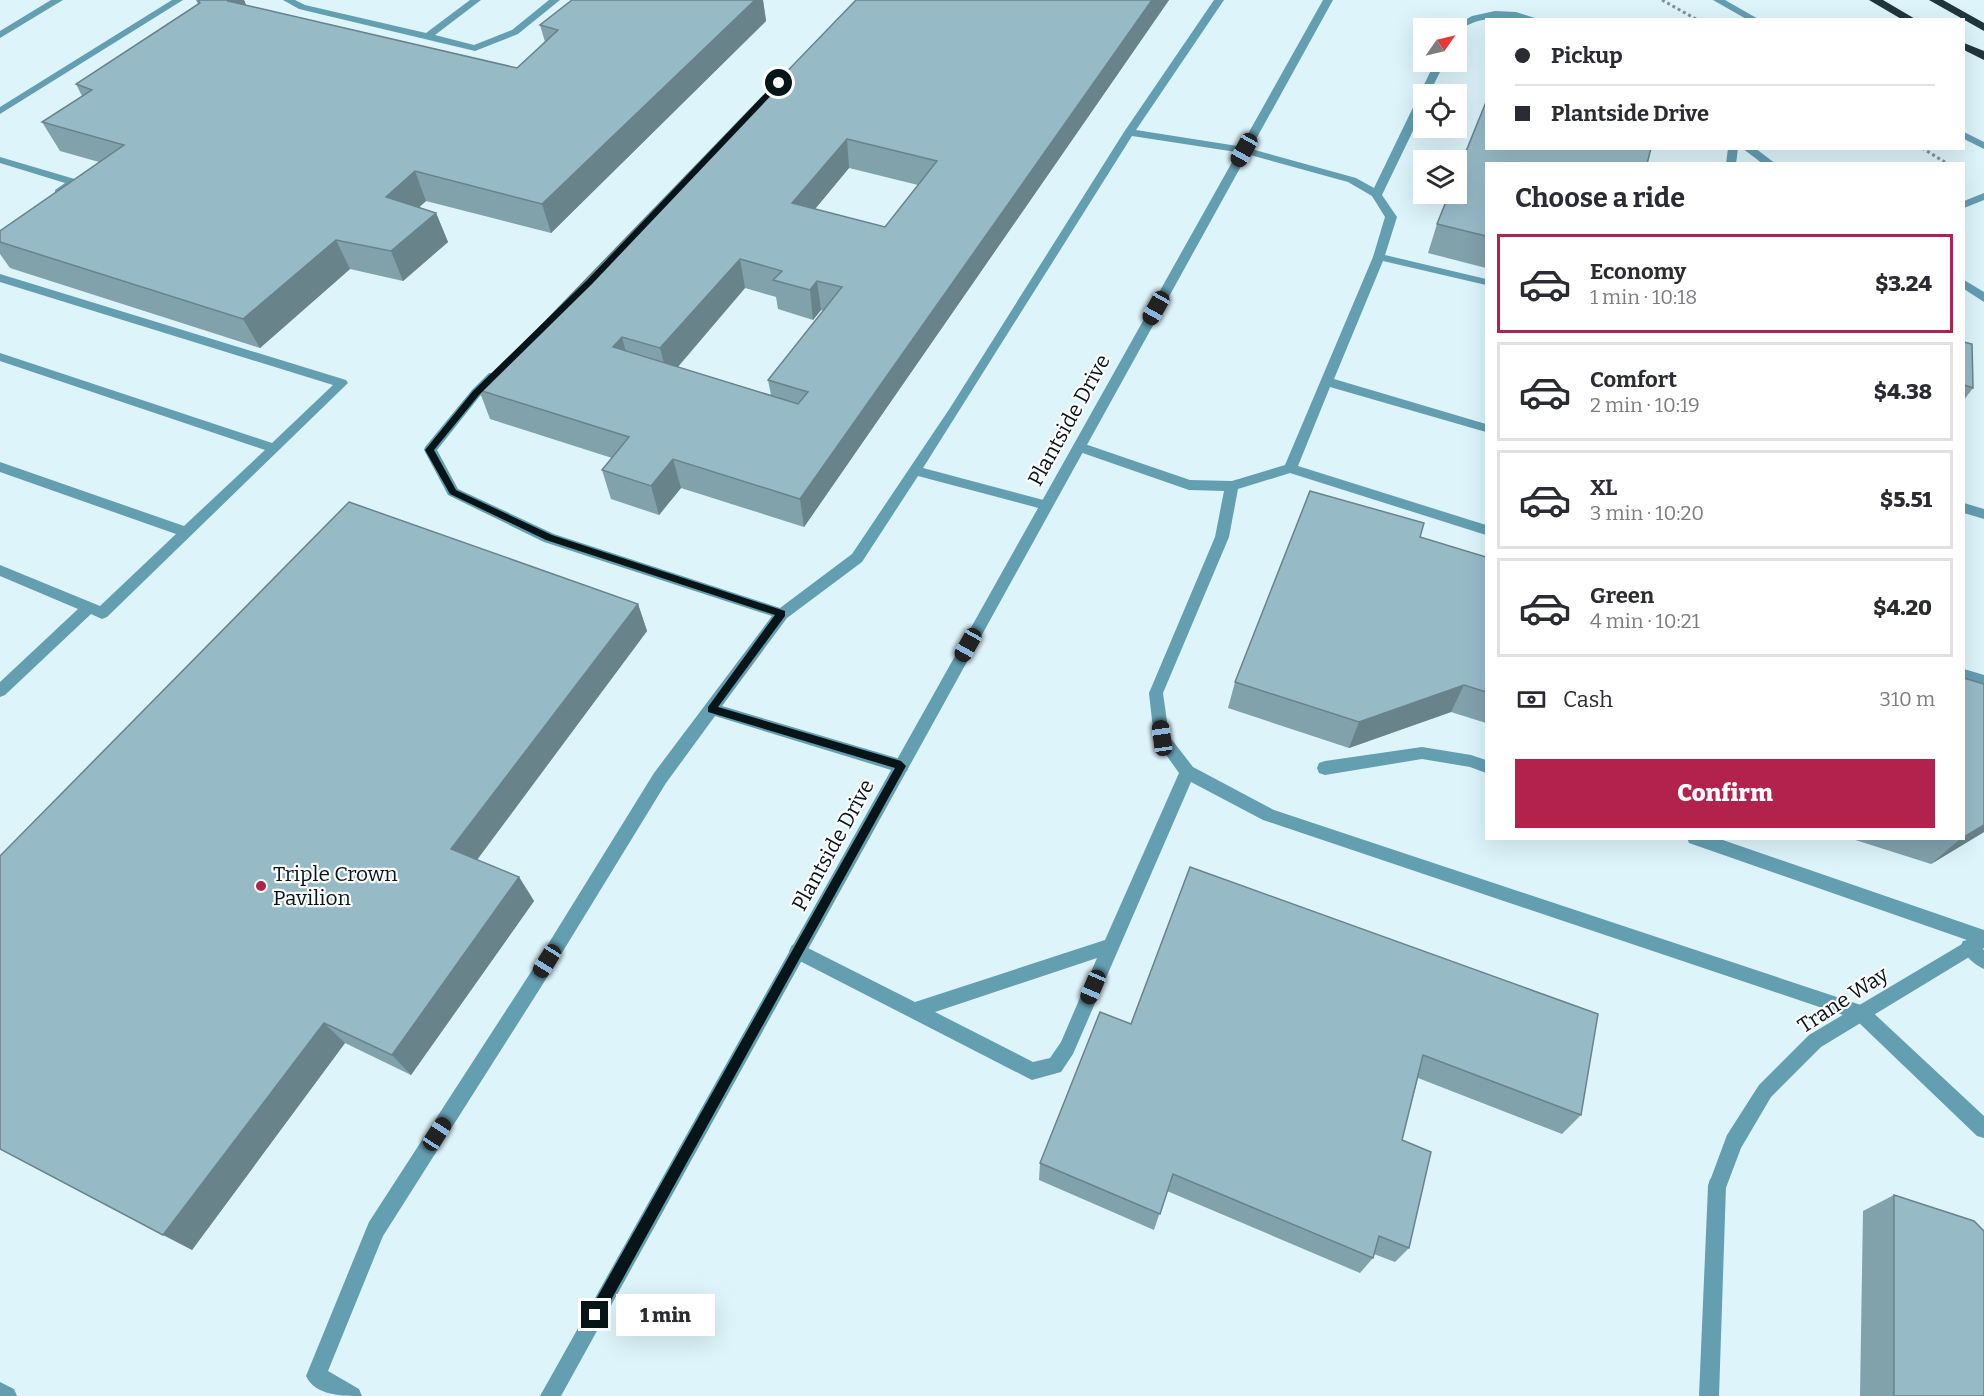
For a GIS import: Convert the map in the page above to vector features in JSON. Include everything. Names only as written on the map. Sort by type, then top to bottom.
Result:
[{"type":"highway","points":[[1875,0],[1908,18]]},
{"type":"highway","points":[[1935,0],[1984,28]]},
{"type":"highway","points":[[1965,46],[1984,56]]},
{"type":"street","points":[[0,35],[58,0]]},
{"type":"street","points":[[0,111],[178,0]]},
{"type":"street","points":[[288,0],[302,8],[475,48],[515,32],[555,0]]},
{"type":"street","points":[[428,36],[476,0]]},
{"type":"street","points":[[352,1396],[316,1376],[376,1229],[535,981],[660,778],[782,614],[857,558],[1128,132],[1219,0]]},
{"type":"street","name":"Plantside Drive","points":[[550,1396],[1328,0]]},
{"type":"street","points":[[1718,0],[1752,18]]},
{"type":"street","points":[[1467,20],[1489,12],[1525,18]]},
{"type":"street","points":[[0,95],[18,100]]},
{"type":"street","points":[[1377,194],[1413,118]]},
{"type":"street","points":[[1128,132],[1244,150],[1352,180],[1377,194],[1391,217],[1379,257],[1290,468]]},
{"type":"street","points":[[1965,136],[1984,146]]},
{"type":"street","points":[[1750,150],[1768,162]]},
{"type":"street","points":[[0,160],[74,182],[44,202]]},
{"type":"street","points":[[1965,205],[1984,196]]},
{"type":"street","points":[[1379,257],[1485,282]]},
{"type":"street","points":[[0,570],[102,612],[342,383],[2,282]]},
{"type":"street","points":[[1965,285],[1984,298]]},
{"type":"street","points":[[0,357],[274,448]]},
{"type":"street","points":[[501,369],[476,393],[429,450],[453,492],[549,538],[782,614]]},
{"type":"street","points":[[1325,381],[1485,428]]},
{"type":"street","points":[[1078,447],[1189,485],[1232,486],[1290,468],[1485,530]]},
{"type":"street","points":[[0,467],[186,532]]},
{"type":"street","points":[[915,470],[1046,505]]},
{"type":"street","points":[[1232,486],[1222,537],[1156,693],[1162,738],[1187,772],[1269,815],[1861,1013],[1984,1129]]},
{"type":"street","points":[[1965,508],[1984,514]]},
{"type":"street","points":[[0,691],[89,607]]},
{"type":"street","points":[[1965,675],[1984,681]]},
{"type":"street","points":[[711,709],[901,766]]},
{"type":"street","points":[[1325,768],[1422,753],[1485,767]]},
{"type":"street","points":[[798,951],[1032,1071],[1055,1066],[1067,1048],[1187,772]]},
{"type":"street","points":[[1701,840],[1979,941],[1984,961]]},
{"type":"street","name":"Trane Way","points":[[1709,1396],[1717,1186],[1734,1142],[1765,1091],[1815,1041],[1979,941]]},
{"type":"street","points":[[913,1011],[1111,946]]},
{"type":"street","points":[[0,1392],[7,1396]]},
{"type":"path","points":[[1662,0],[1694,18]]},
{"type":"path","points":[[1925,150],[1945,162]]},
{"type":"building","points":[[198,0],[229,0],[517,68],[558,30],[540,25],[572,0],[755,0],[542,204],[415,171],[386,197],[436,213],[391,251],[336,240],[243,319],[0,242],[0,231],[124,145],[42,122],[92,90],[76,84],[200,3]]},
{"type":"building","points":[[856,0],[1152,0],[800,499],[673,459],[651,486],[602,470],[629,437],[479,390]],"holes":[[[847,139],[937,161],[885,227],[792,203]],[[740,259],[782,271],[773,280],[810,290],[817,281],[842,287],[768,380],[808,392],[798,404],[613,347],[622,337],[660,348]]]},
{"type":"building","points":[[1485,104],[1485,150],[1650,150],[1648,162],[1485,162],[1485,236],[1437,224],[1445,204],[1467,204],[1467,150]]},
{"type":"building","points":[[1965,342],[1972,344],[1973,388],[1965,385]]},
{"type":"building","points":[[1310,491],[1424,523],[1420,537],[1485,557],[1485,692],[1464,685],[1359,722],[1235,682]]},
{"type":"building","name":"Triple Crown Pavilion","points":[[349,502],[638,604],[451,849],[519,877],[392,1055],[324,1023],[163,1235],[0,1149],[0,856]]},
{"type":"building","points":[[1965,678],[1984,684],[1984,825],[1965,836]]},
{"type":"building","points":[[1190,867],[1598,1014],[1581,1115],[1423,1055],[1402,1140],[1431,1152],[1409,1248],[1379,1236],[1373,1258],[1173,1174],[1160,1214],[1040,1163],[1100,1012],[1131,1024]]},
{"type":"building","points":[[1894,1195],[1974,1221],[1984,1231],[1984,1396],[1894,1396]]},
{"type":"place","name":"Triple Crown Pavilion","points":[[261,886]]},
{"type":"route","points":[[595,1315],[901,766],[711,709],[782,614],[549,538],[453,492],[429,450],[476,393],[590,282],[779,83]]}]
